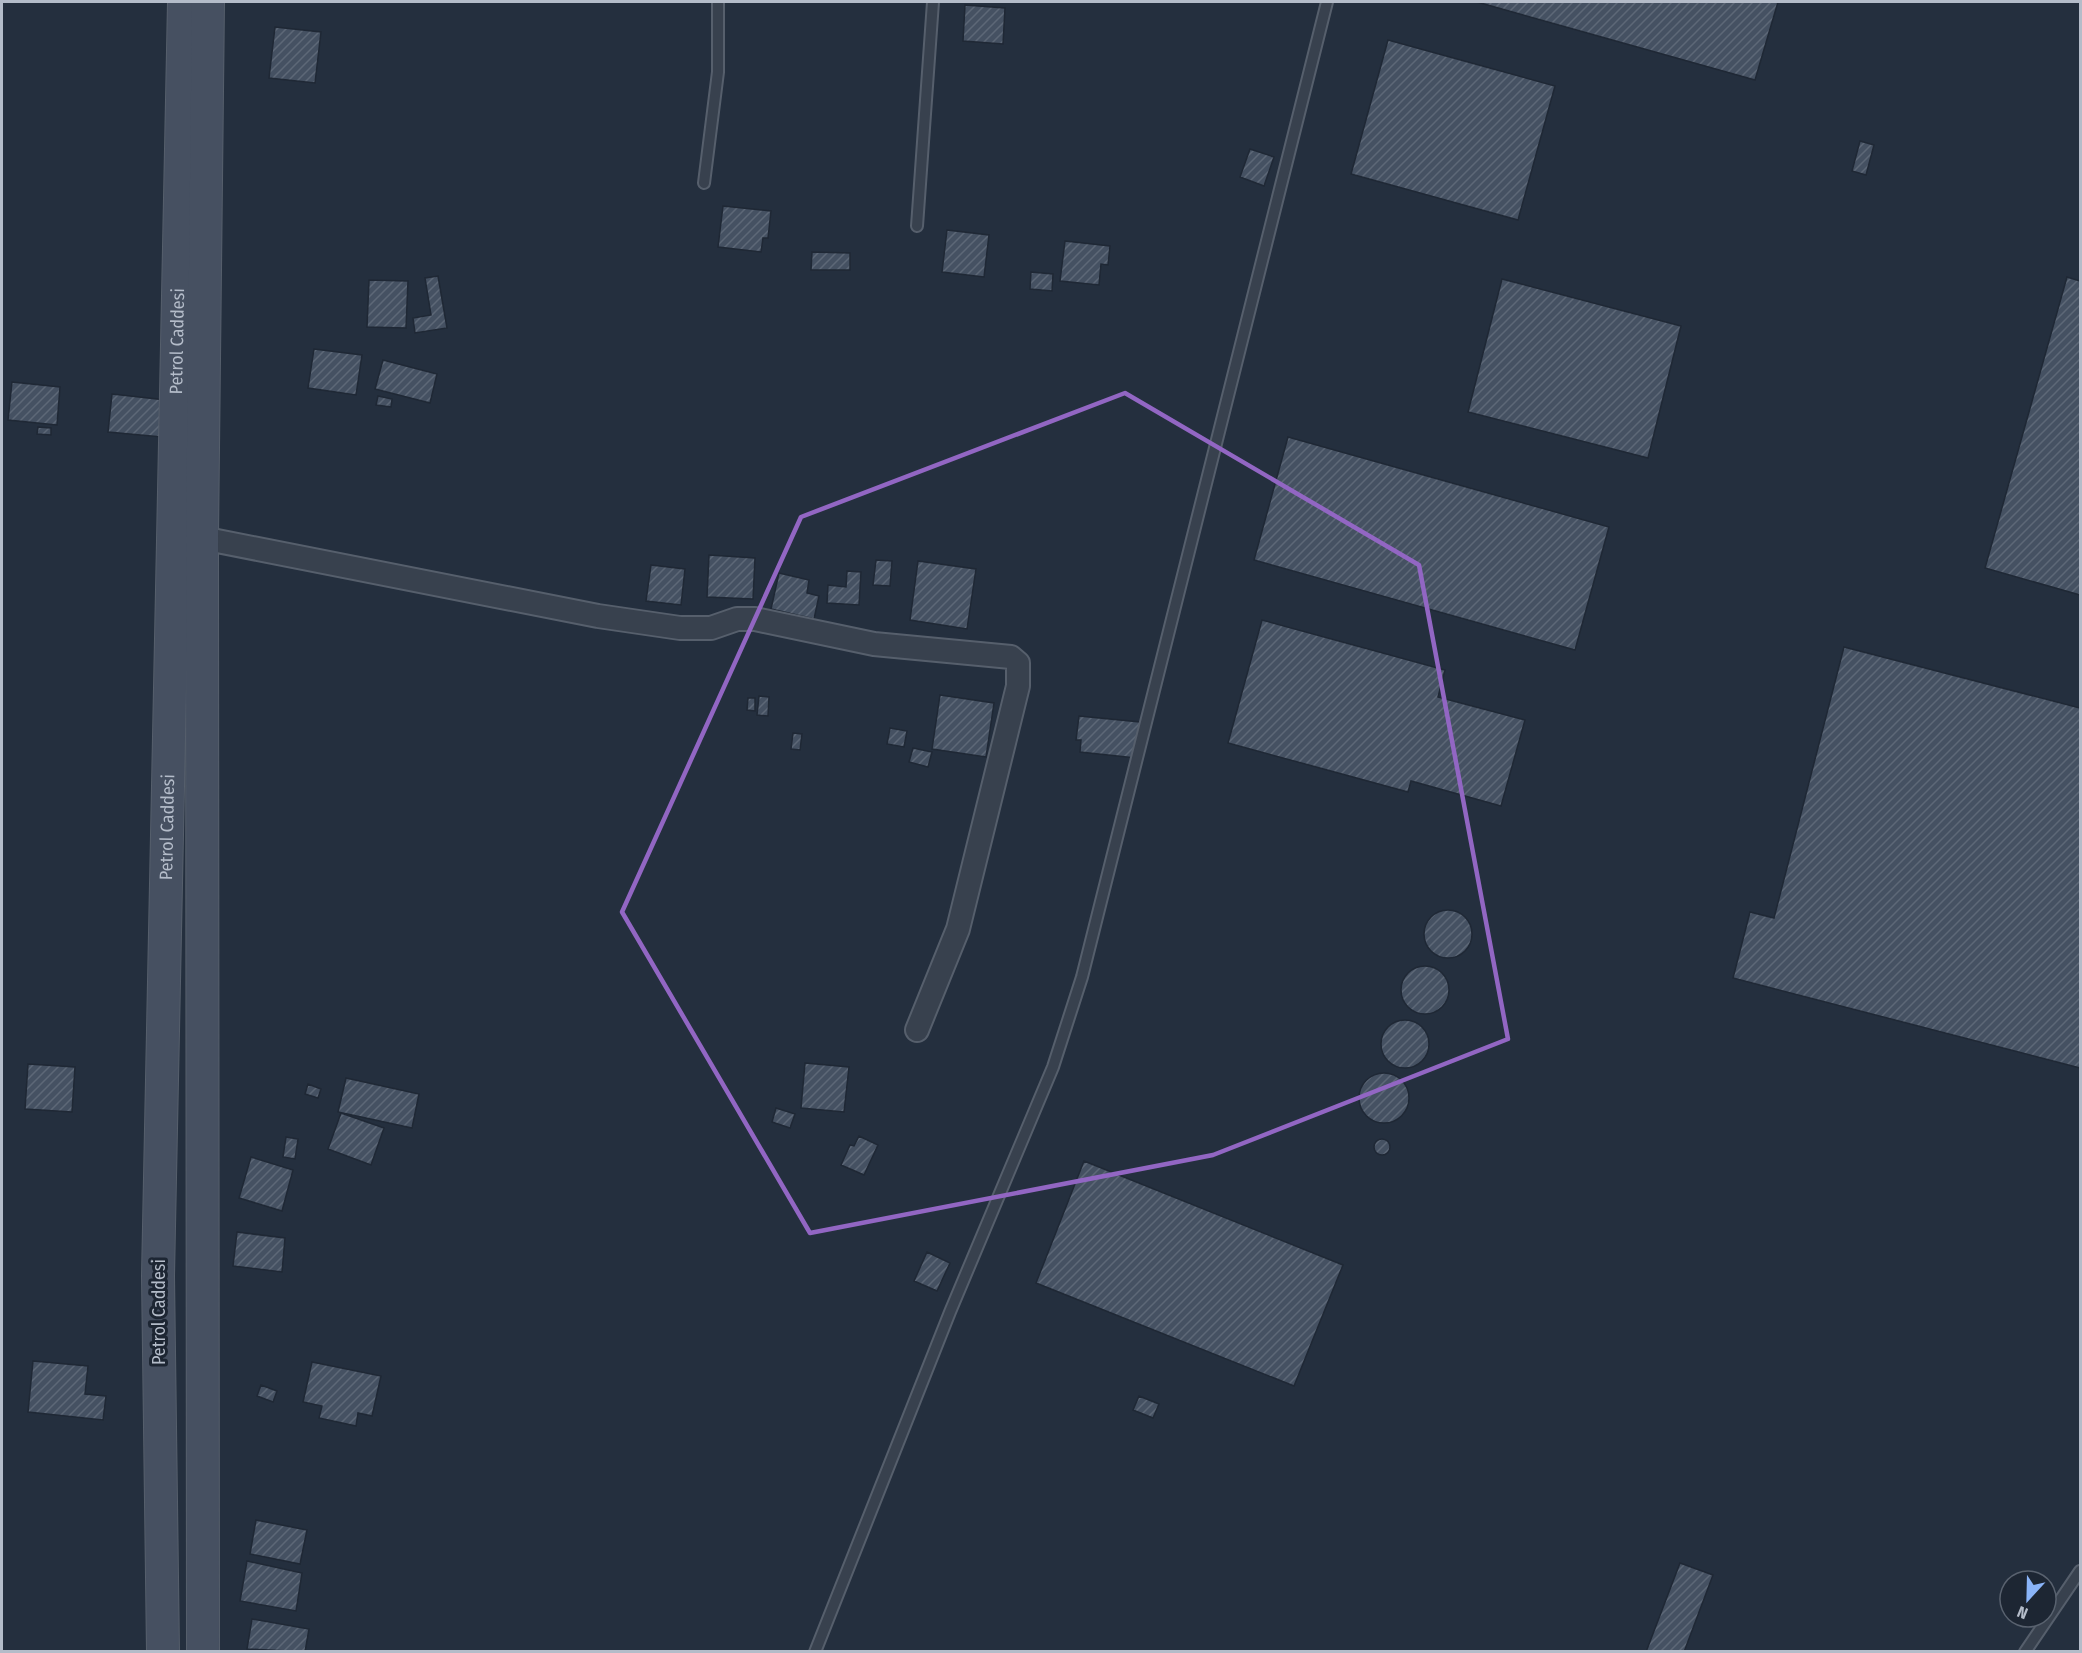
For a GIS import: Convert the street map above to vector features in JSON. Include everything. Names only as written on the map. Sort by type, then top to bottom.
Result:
[{"type":"main road","name":"Petrol Caddesi","points":[[163,1652],[158,1276],[184,2]]},
{"type":"main road","name":"Petrol Caddesi","points":[[202,1652],[202,538],[208,2]]},
{"type":"street","points":[[202,538],[598,616],[701,628],[711,628],[737,619],[755,619],[874,644],[1011,657],[1018,663],[1018,686],[958,929],[917,1030]]},
{"type":"lane","points":[[704,183],[718,72],[717,2]]},
{"type":"lane","points":[[917,226],[933,2]]},
{"type":"lane","points":[[815,1652],[951,1312],[1053,1067],[1082,977],[1327,2]]},
{"type":"lane","points":[[2025,1652],[2080,1571]]},
{"type":"highlighted area","points":[[1125,393],[1419,565],[1508,1039],[1213,1155],[810,1233],[622,912],[801,517]]},
{"type":"building","points":[[1477,2],[1778,2],[1755,80]]},
{"type":"building","points":[[965,5],[1005,8],[1003,44],[963,41]]},
{"type":"building","points":[[275,27],[321,32],[315,83],[269,78]]},
{"type":"building","points":[[1388,40],[1555,86],[1518,220],[1351,174]]},
{"type":"building","points":[[1860,141],[1874,145],[1866,175],[1852,171]]},
{"type":"building","points":[[1250,149],[1274,157],[1264,186],[1240,177]]},
{"type":"building","points":[[723,206],[771,211],[768,238],[763,238],[761,252],[718,247]]},
{"type":"building","points":[[947,230],[989,235],[984,277],[942,272]]},
{"type":"building","points":[[1065,241],[1110,246],[1108,265],[1101,264],[1099,285],[1060,281]]},
{"type":"building","points":[[812,252],[850,253],[850,270],[811,270]]},
{"type":"building","points":[[1031,272],[1053,274],[1052,291],[1030,289]]},
{"type":"building","points":[[438,276],[447,328],[415,333],[413,318],[431,315],[425,278]]},
{"type":"building","points":[[2067,277],[2080,281],[2080,595],[1985,568]]},
{"type":"building","points":[[1502,279],[1681,326],[1648,458],[1468,412]]},
{"type":"building","points":[[369,280],[408,281],[406,328],[367,327]]},
{"type":"building","points":[[314,349],[362,355],[356,395],[308,388]]},
{"type":"building","points":[[383,360],[437,374],[430,403],[375,389]]},
{"type":"building","points":[[12,382],[60,387],[57,425],[8,420]]},
{"type":"building","points":[[112,394],[166,400],[162,437],[108,432]]},
{"type":"building","points":[[378,396],[392,399],[391,407],[376,405]]},
{"type":"building","points":[[38,427],[51,428],[51,435],[37,434]]},
{"type":"building","points":[[1288,437],[1609,527],[1575,650],[1254,560]]},
{"type":"building","points":[[709,555],[755,558],[753,599],[707,597]]},
{"type":"building","points":[[876,560],[892,561],[890,586],[873,585]]},
{"type":"building","points":[[918,561],[976,569],[967,629],[910,620]]},
{"type":"building","points":[[651,565],[685,569],[681,605],[646,601]]},
{"type":"building","points":[[847,571],[861,572],[859,605],[827,603],[828,585],[846,587]]},
{"type":"building","points":[[779,573],[809,580],[807,593],[819,596],[814,619],[771,609]]},
{"type":"building","points":[[1262,620],[1445,670],[1438,697],[1525,720],[1501,806],[1411,781],[1408,792],[1228,743]]},
{"type":"building","points":[[1844,647],[2080,708],[2080,1068],[1733,978],[1750,912],[1774,918]]},
{"type":"building","points":[[940,695],[994,703],[986,757],[932,749]]},
{"type":"building","points":[[759,696],[769,697],[768,716],[757,715]]},
{"type":"building","points":[[748,698],[755,698],[755,711],[747,710]]},
{"type":"building","points":[[1079,716],[1140,722],[1136,758],[1080,752],[1081,740],[1076,740]]},
{"type":"building","points":[[890,728],[907,731],[904,747],[887,744]]},
{"type":"building","points":[[793,733],[802,734],[800,750],[791,749]]},
{"type":"building","points":[[913,748],[932,752],[928,767],[909,762]]},
{"type":"building","points":[[1443,910],[1453,910],[1465,917],[1472,929],[1472,939],[1465,951],[1453,958],[1443,958],[1428,947],[1424,939],[1424,929],[1435,914]]},
{"type":"building","points":[[1420,966],[1430,966],[1445,976],[1449,990],[1448,999],[1439,1010],[1430,1014],[1420,1014],[1405,1004],[1401,995],[1401,985],[1411,970]]},
{"type":"building","points":[[1400,1020],[1410,1020],[1425,1030],[1429,1044],[1425,1058],[1419,1064],[1410,1068],[1400,1068],[1385,1058],[1381,1049],[1381,1039],[1391,1024]]},
{"type":"building","points":[[805,1063],[849,1067],[844,1112],[801,1108]]},
{"type":"building","points":[[28,1064],[75,1067],[72,1112],[25,1109]]},
{"type":"building","points":[[1384,1073],[1393,1075],[1404,1084],[1409,1098],[1407,1107],[1398,1118],[1384,1123],[1375,1121],[1364,1112],[1359,1098],[1361,1089],[1370,1078]]},
{"type":"building","points":[[346,1078],[419,1094],[412,1128],[338,1112]]},
{"type":"building","points":[[308,1084],[321,1089],[318,1098],[305,1094]]},
{"type":"building","points":[[776,1108],[795,1114],[790,1128],[772,1122]]},
{"type":"building","points":[[341,1113],[384,1128],[371,1165],[328,1149]]},
{"type":"building","points":[[859,1136],[878,1145],[864,1175],[841,1165],[850,1145],[854,1146]]},
{"type":"building","points":[[286,1137],[298,1139],[295,1159],[283,1157]]},
{"type":"building","points":[[1382,1139],[1390,1147],[1382,1155],[1374,1147]]},
{"type":"building","points":[[251,1157],[293,1170],[282,1211],[239,1198]]},
{"type":"building","points":[[1084,1161],[1343,1265],[1294,1386],[1036,1283]]},
{"type":"building","points":[[237,1232],[285,1238],[282,1272],[233,1266]]},
{"type":"building","points":[[927,1252],[950,1263],[937,1291],[914,1281]]},
{"type":"building","points":[[33,1361],[88,1366],[85,1394],[106,1396],[103,1420],[28,1412]]},
{"type":"building","points":[[312,1362],[381,1376],[372,1416],[358,1413],[356,1426],[319,1418],[322,1406],[303,1402]]},
{"type":"building","points":[[261,1385],[277,1391],[273,1402],[257,1396]]},
{"type":"building","points":[[1139,1396],[1159,1404],[1153,1418],[1133,1410]]},
{"type":"building","points":[[256,1520],[307,1530],[300,1564],[250,1554]]},
{"type":"building","points":[[247,1561],[302,1573],[296,1611],[240,1601]]},
{"type":"building","points":[[1680,1563],[1713,1575],[1684,1652],[1646,1652]]},
{"type":"building","points":[[252,1619],[309,1629],[305,1652],[247,1649]]}]
